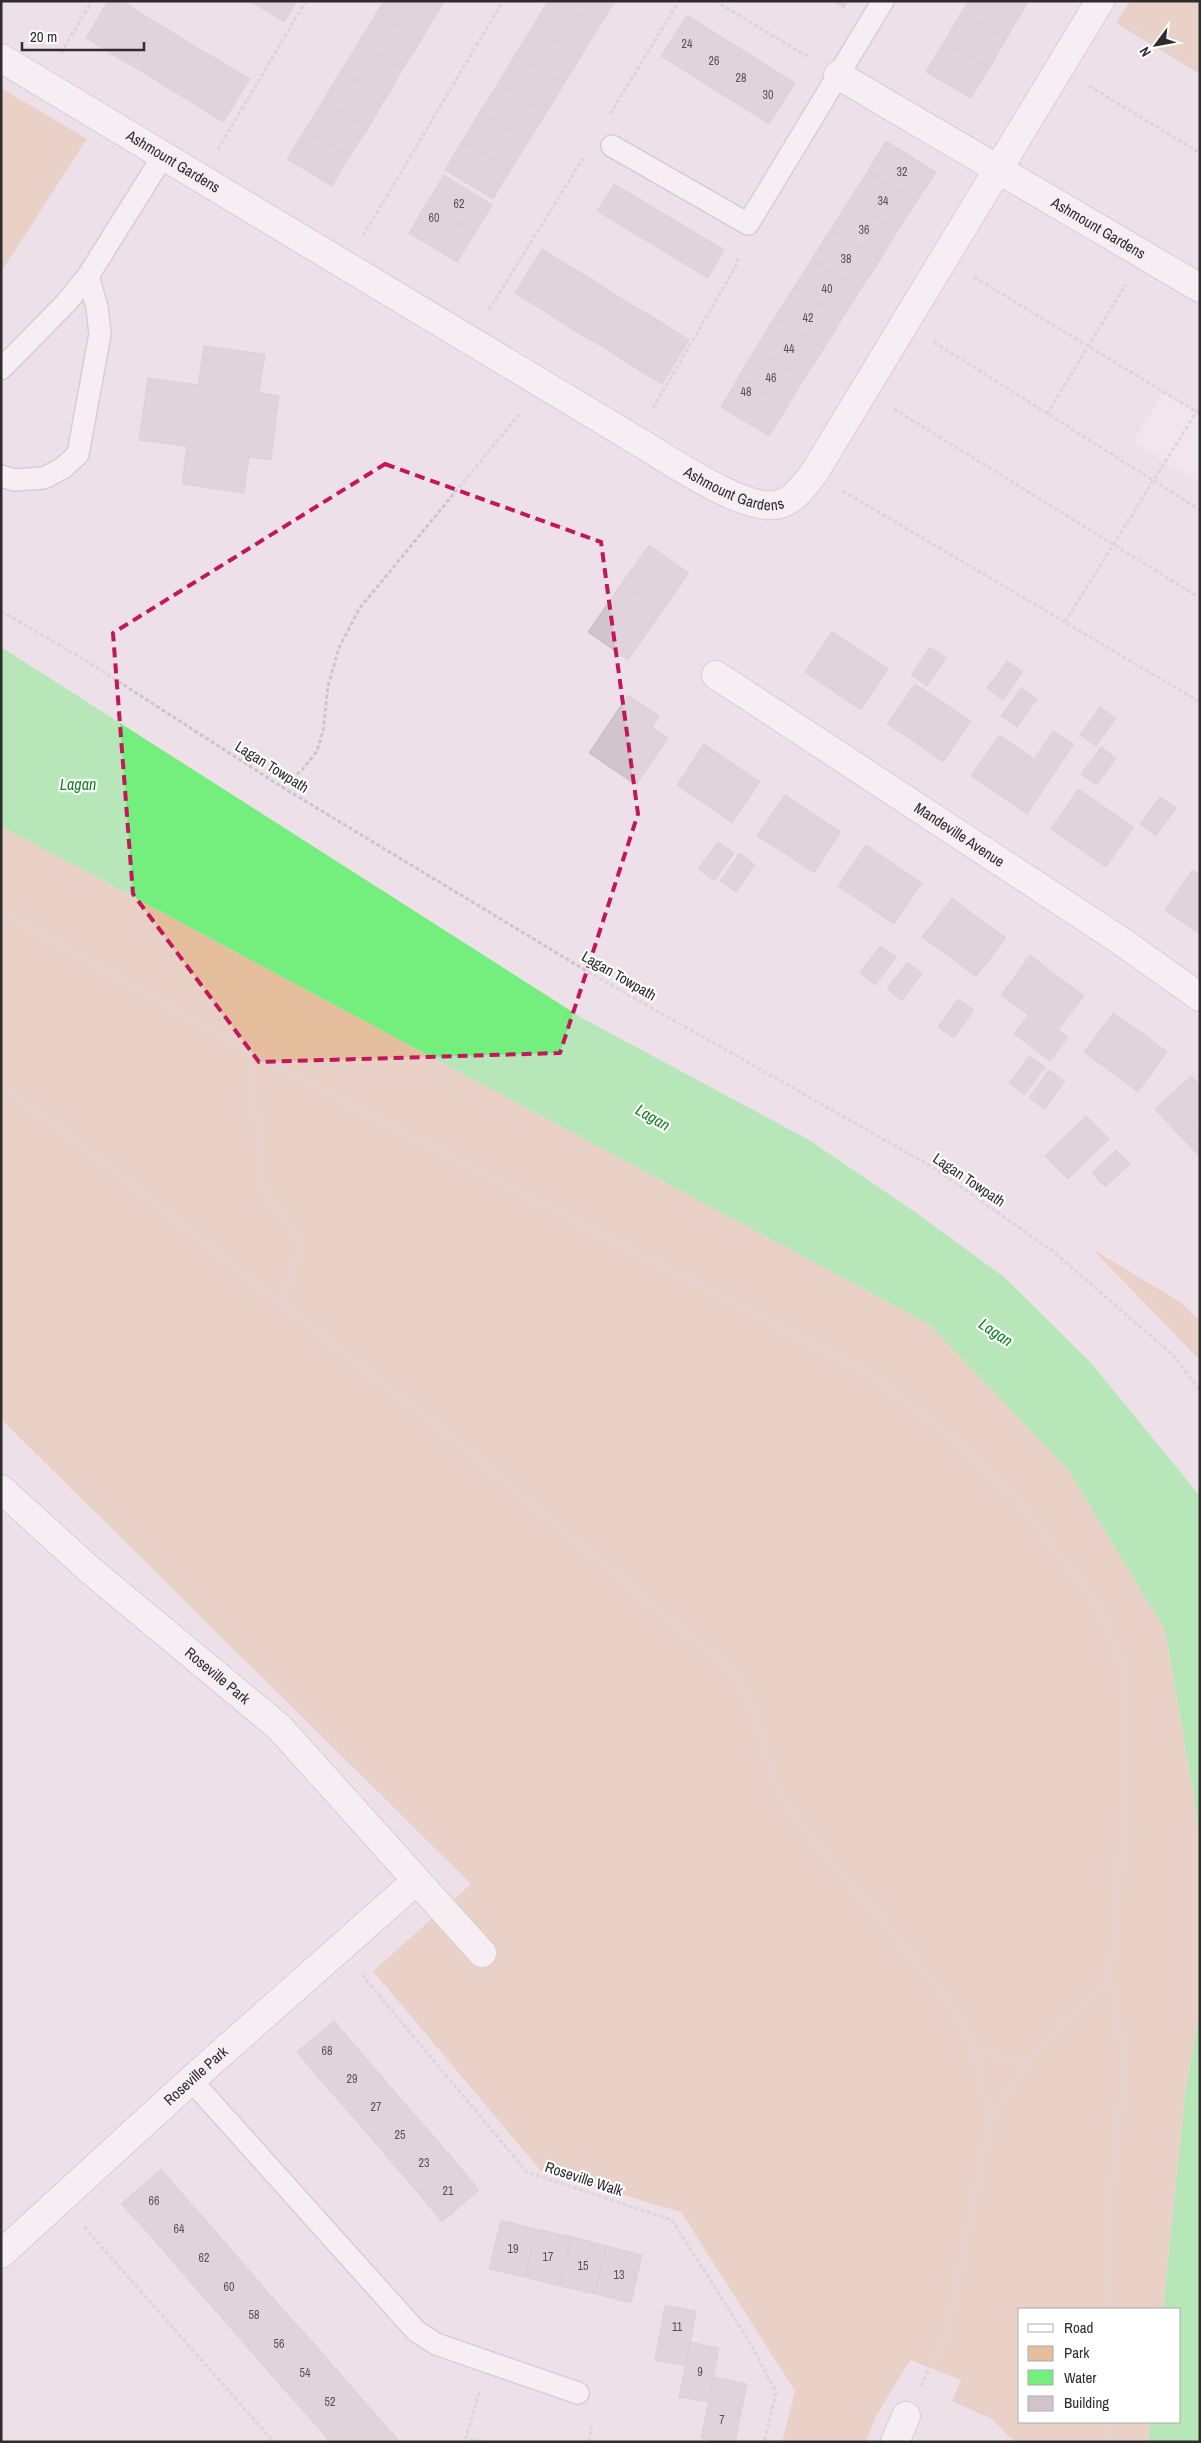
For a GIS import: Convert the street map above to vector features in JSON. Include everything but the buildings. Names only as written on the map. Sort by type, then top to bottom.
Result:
[{"type":"street","name":"Ashmount Gardens","points":[[1,58],[634,439],[730,495],[759,506],[779,504],[799,493],[814,473],[865,392],[997,170],[1099,4]]},
{"type":"street","name":"Ashmount Gardens","points":[[838,75],[1200,288]]},
{"type":"street","name":"Mandeville Avenue","points":[[716,675],[1118,939],[1200,997]]},
{"type":"street","name":"Roseville Park","points":[[1,1489],[90,1570],[279,1727],[482,1953]]},
{"type":"street","name":"Roseville Park","points":[[2,2250],[416,1881]]},
{"type":"street","points":[[895,2442],[906,2416]]},
{"type":"lane","points":[[612,146],[748,224],[883,1]]},
{"type":"lane","points":[[1,369],[66,302],[88,276],[163,156]]},
{"type":"lane","points":[[1,476],[14,480],[44,478],[62,468],[78,454],[100,334],[97,307],[88,276]]},
{"type":"lane","points":[[191,2080],[416,2331],[436,2344],[578,2392]]},
{"type":"path","points":[[44,84],[92,1]]},
{"type":"path","points":[[201,177],[306,1]]},
{"type":"path","points":[[346,264],[504,1]]},
{"type":"path","points":[[606,121],[679,1]]},
{"type":"path","points":[[715,1],[838,75]]},
{"type":"path","points":[[1099,4],[1200,69]]},
{"type":"path","points":[[1060,69],[1200,153]]},
{"type":"path","points":[[470,340],[586,155]]},
{"type":"path","points":[[634,439],[735,268],[748,224]]},
{"type":"path","points":[[1048,414],[1144,255]]},
{"type":"path","points":[[945,260],[1198,413]]},
{"type":"path","points":[[906,324],[1200,510]]},
{"type":"path","points":[[282,787],[302,770],[317,750],[323,731],[328,686],[336,657],[359,609],[380,581],[544,385]]},
{"type":"path","points":[[865,392],[1200,598]]},
{"type":"path","points":[[1065,622],[1198,413],[1200,406]]},
{"type":"path","points":[[814,473],[1200,702]]},
{"type":"path","name":"Lagan Towpath","points":[[1,611],[88,662],[282,787],[590,973],[934,1168],[1055,1253],[1175,1357],[1200,1391]]},
{"type":"path","points":[[1,911],[249,1052],[869,1373],[952,1437],[1013,1495],[1098,1606],[1121,1661],[1127,1717],[1126,1795],[1110,1978],[1121,2041],[1123,2081],[1110,2189],[1109,2308]]},
{"type":"path","points":[[249,1052],[264,1188],[273,1208],[290,1224],[300,1247],[280,1304]]},
{"type":"path","points":[[1,1084],[114,1170],[280,1304],[471,1453],[736,1675],[754,1709],[776,1784],[796,1819],[951,2003],[972,2046],[990,2120]]},
{"type":"path","name":"Roseville Walk","points":[[339,1948],[527,2172],[672,2220],[749,2341],[776,2392],[764,2442]]},
{"type":"path","points":[[906,2416],[946,2334],[990,2120],[1029,2058],[1110,1978]]},
{"type":"path","points":[[972,2046],[987,2055],[1005,2059],[1029,2058]]},
{"type":"path","points":[[60,2199],[274,2442]]},
{"type":"path","points":[[482,2442],[466,2438],[488,2362]]},
{"type":"path","points":[[1107,2423],[1107,2442]]},
{"type":"highlighted area","points":[[385,464],[601,542],[638,814],[560,1053],[259,1062],[133,894],[113,633]]},
{"type":"green space","points":[[1130,1],[1200,1],[1200,74],[1116,23]]},
{"type":"green space","points":[[1,88],[87,139],[1,272]]},
{"type":"green space","points":[[1,826],[929,1324],[1069,1471],[1165,1630],[1200,1843],[1200,2008],[1185,2096],[1163,2308],[1018,2308],[1018,2423],[1150,2423],[1148,2442],[1017,2442],[1010,2438],[992,2419],[952,2401],[961,2380],[910,2360],[876,2416],[866,2442],[782,2442],[795,2391],[681,2212],[541,2171],[373,1971],[471,1884],[1,1419]]},
{"type":"green space","points":[[1092,1249],[1180,1302],[1200,1321],[1200,1360]]},
{"type":"shaded area","points":[[1163,392],[1200,414],[1200,477],[1197,481],[1133,442]]},
{"type":"water","name":"Lagan","points":[[1,647],[582,1018],[809,1140],[915,1212],[1004,1277],[1091,1363],[1200,1496],[1200,1843],[1165,1630],[1069,1471],[929,1324],[1,826]]},
{"type":"water","points":[[1200,2008],[1200,2442],[1148,2442],[1150,2423],[1181,2423],[1181,2308],[1163,2308],[1185,2096]]}]
